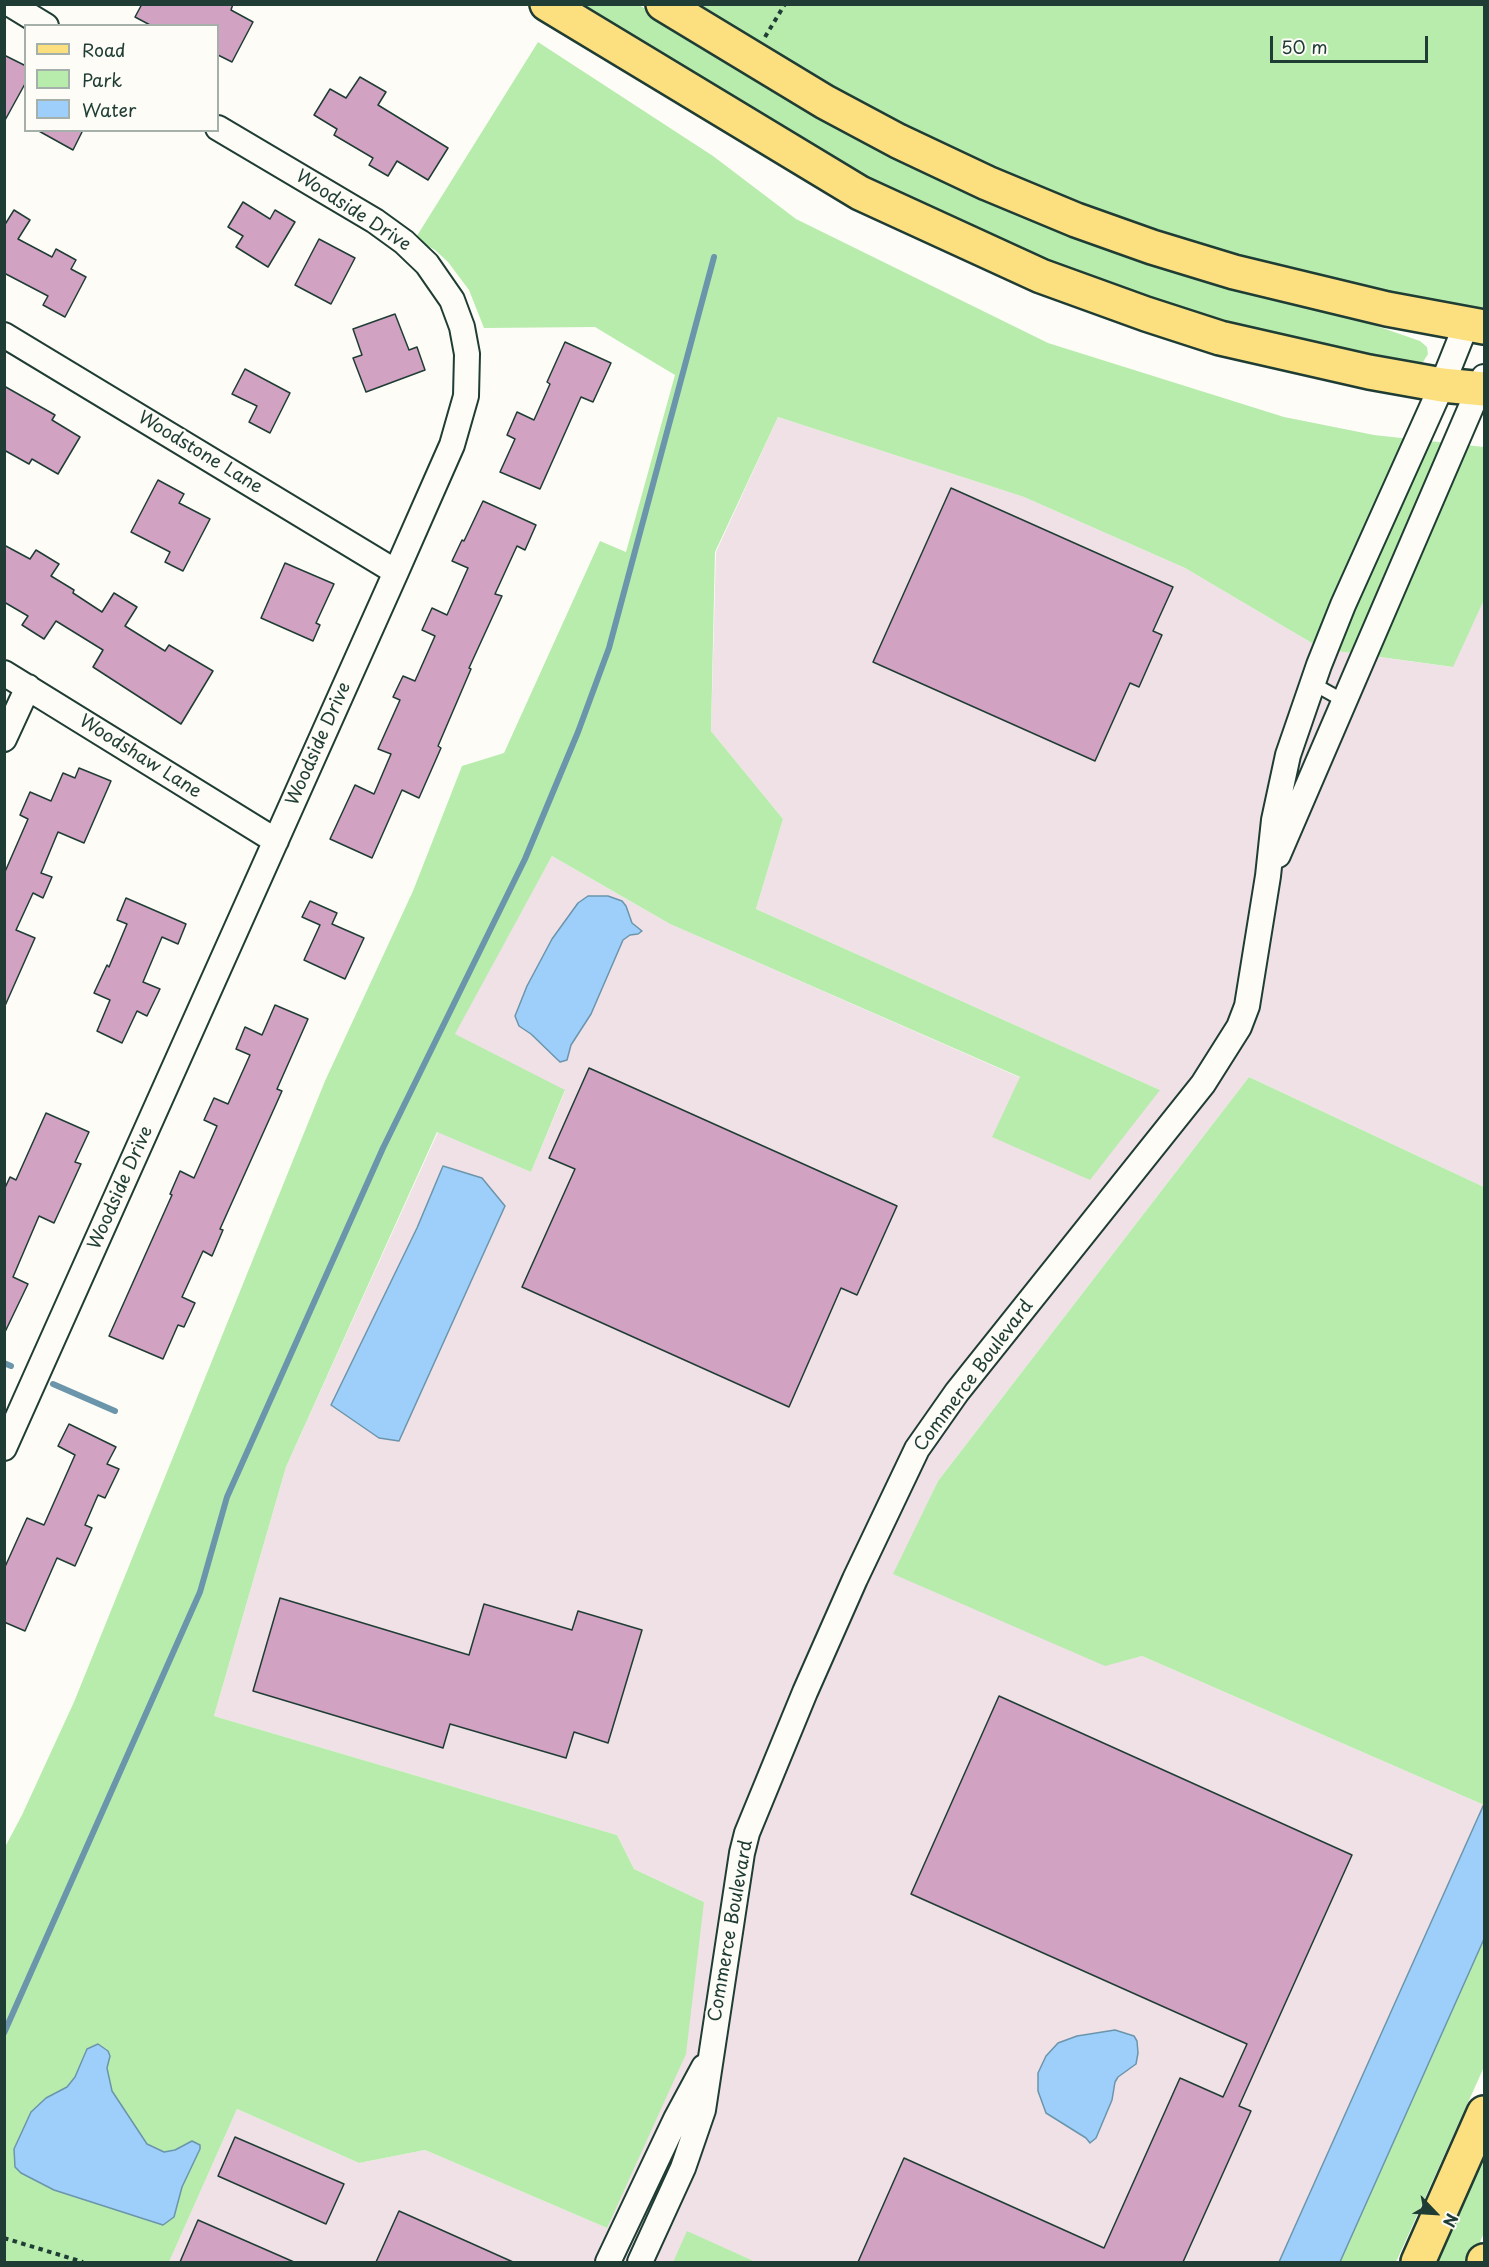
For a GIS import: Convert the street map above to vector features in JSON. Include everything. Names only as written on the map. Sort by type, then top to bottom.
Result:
[{"type":"main road","points":[[547,4],[860,193],[1041,276],[1124,307],[1220,338],[1369,372],[1442,385],[1483,385]]},
{"type":"main road","points":[[663,4],[825,102],[898,141],[987,183],[1076,220],[1152,247],[1234,272],[1323,295],[1475,326]]},
{"type":"main road","points":[[1418,2262],[1485,2113]]},
{"type":"street","points":[[10,4],[43,24]]},
{"type":"street","name":"Woodside Drive","points":[[4,1448],[452,445],[462,414],[467,385],[468,365],[465,341],[457,314],[436,276],[404,242],[375,221],[219,129]]},
{"type":"street","points":[[1268,876],[1274,819],[1283,775],[1312,683],[1366,552],[1442,385],[1475,326]]},
{"type":"street","name":"Woodstone Lane","points":[[4,335],[396,572]]},
{"type":"street","points":[[1268,876],[1483,385]]},
{"type":"street","name":"Woodshaw Lane","points":[[4,673],[276,841]]},
{"type":"street","points":[[4,740],[28,687]]},
{"type":"street","name":"Commerce Boulevard","points":[[640,2262],[683,2168],[703,2110],[736,1884],[747,1833],[808,1685],[908,1467],[929,1430],[1203,1084],[1235,1036],[1247,1006],[1268,876]]},
{"type":"street","name":"Commerce Boulevard","points":[[608,2262],[676,2119],[711,2054]]},
{"type":"lane","points":[[1312,683],[1344,701]]},
{"type":"path","points":[[752,58],[785,4]]},
{"type":"path","points":[[4,2238],[83,2262]]},
{"type":"shaded area","points":[[778,417],[1024,497],[1185,568],[1322,649],[1452,667],[1484,600],[1484,1187],[1249,1077],[938,1481],[894,1574],[1105,1665],[1142,1656],[1484,1805],[1279,2262],[756,2262],[688,2232],[673,2262],[169,2262],[237,2109],[359,2163],[425,2150],[607,2228],[704,1902],[634,1869],[617,1835],[214,1716],[286,1467],[438,1132],[531,1172],[565,1091],[454,1034],[552,856],[670,924],[1021,1078],[1160,1090],[756,909],[783,819],[711,731],[716,552]]},
{"type":"green space","points":[[570,5],[639,5],[765,81],[1190,275],[1291,303],[1339,313],[1420,341],[1427,347],[1428,354],[1423,362],[1413,365],[1285,337],[1139,296],[1061,268],[896,196]]},
{"type":"green space","points":[[691,5],[1484,5],[1484,310],[1421,301],[1320,280],[1182,242],[1082,206],[988,168],[881,115]]},
{"type":"green space","points":[[538,42],[713,156],[796,219],[1048,343],[1284,417],[1374,435],[1484,447],[1484,600],[1453,667],[1322,649],[1185,568],[1024,497],[778,417],[715,552],[711,731],[783,819],[756,909],[1160,1090],[1090,1180],[992,1137],[1020,1077],[670,924],[552,856],[455,1034],[565,1090],[531,1172],[437,1132],[286,1467],[214,1716],[617,1835],[634,1869],[704,1902],[686,2054],[607,2228],[425,2150],[359,2163],[237,2109],[169,2262],[5,2262],[5,1847],[74,1702],[325,1081],[413,891],[462,766],[504,753],[600,541],[626,552],[675,375],[595,327],[484,328],[469,290],[448,262],[435,250],[415,239]]},
{"type":"green space","points":[[1249,1077],[1484,1187],[1484,1805],[1142,1656],[1105,1666],[893,1574],[938,1481]]},
{"type":"green space","points":[[1484,1939],[1484,2067],[1396,2262],[1340,2262]]},
{"type":"green space","points":[[1484,2140],[1484,2233],[1471,2262],[1430,2262]]},
{"type":"green space","points":[[687,2231],[756,2262],[673,2262]]},
{"type":"water","points":[[588,896],[608,896],[622,901],[632,923],[642,931],[623,940],[591,1014],[571,1045],[567,1060],[560,1062],[531,1034],[519,1026],[515,1016],[527,986],[552,939],[578,903]]},
{"type":"water","points":[[443,1166],[482,1178],[505,1206],[399,1441],[379,1438],[331,1405],[417,1228]]},
{"type":"water","points":[[1484,1804],[1484,1939],[1340,2262],[1279,2262]]},
{"type":"water","points":[[1115,2030],[1134,2036],[1138,2053],[1136,2064],[1118,2077],[1115,2082],[1112,2100],[1096,2138],[1090,2143],[1086,2138],[1046,2113],[1038,2091],[1038,2073],[1046,2056],[1058,2043],[1077,2036]]},
{"type":"water","points":[[98,2044],[108,2051],[110,2056],[107,2068],[112,2091],[147,2144],[164,2152],[175,2150],[192,2141],[200,2145],[182,2187],[174,2217],[163,2225],[54,2190],[21,2173],[15,2167],[14,2149],[31,2112],[46,2098],[67,2087],[75,2077],[87,2049]]},
{"type":"building","points":[[142,4],[233,4],[231,10],[253,22],[232,62],[219,56],[219,24],[148,24],[135,17]]},
{"type":"building","points":[[4,55],[24,65],[24,86],[4,122]]},
{"type":"building","points":[[360,77],[386,92],[378,105],[448,148],[428,180],[397,161],[388,176],[369,165],[373,158],[334,135],[337,129],[314,115],[330,89],[346,98]]},
{"type":"building","points":[[41,132],[82,132],[73,150]]},
{"type":"building","points":[[243,202],[270,219],[275,210],[295,222],[268,267],[236,247],[243,236],[228,227]]},
{"type":"building","points":[[14,210],[30,220],[18,239],[52,257],[56,249],[76,260],[71,269],[86,277],[65,317],[43,305],[48,296],[4,273],[4,226]]},
{"type":"building","points":[[319,239],[355,258],[331,304],[295,285]]},
{"type":"building","points":[[395,314],[409,350],[417,347],[425,370],[366,392],[353,358],[362,355],[353,329]]},
{"type":"building","points":[[565,342],[611,363],[593,402],[581,397],[540,489],[500,472],[515,439],[507,435],[517,412],[534,420],[550,384],[547,382]]},
{"type":"building","points":[[245,369],[290,393],[270,433],[249,422],[257,406],[232,394]]},
{"type":"building","points":[[4,386],[55,415],[52,420],[80,437],[58,474],[32,459],[29,464],[4,450]]},
{"type":"building","points":[[158,480],[184,494],[179,503],[210,519],[183,571],[165,562],[170,552],[131,532]]},
{"type":"building","points":[[951,488],[1173,587],[1153,631],[1162,635],[1139,687],[1130,683],[1095,761],[873,662]]},
{"type":"building","points":[[483,501],[536,525],[525,550],[517,546],[495,594],[502,596],[469,668],[471,669],[438,746],[441,748],[419,798],[402,790],[372,858],[330,839],[355,785],[374,794],[391,754],[378,749],[400,700],[393,697],[403,676],[415,681],[435,636],[422,630],[432,608],[447,615],[468,568],[452,561]]},
{"type":"building","points":[[4,545],[30,559],[36,550],[59,564],[51,576],[74,590],[73,593],[102,612],[114,593],[137,607],[125,626],[165,651],[169,645],[213,671],[181,724],[93,667],[103,650],[56,621],[44,639],[22,625],[28,616],[4,602]]},
{"type":"building","points":[[285,563],[334,584],[316,623],[320,625],[313,641],[261,618]]},
{"type":"building","points":[[79,768],[111,781],[84,843],[58,832],[41,873],[52,877],[43,898],[33,893],[16,930],[35,938],[4,1008],[4,874],[28,819],[20,815],[30,792],[51,801],[63,773],[75,778]]},
{"type":"building","points":[[126,898],[186,924],[178,944],[162,937],[143,982],[160,989],[147,1016],[137,1011],[122,1043],[97,1031],[110,1000],[94,993],[107,965],[109,967],[127,924],[117,920]]},
{"type":"building","points":[[310,901],[337,913],[332,924],[364,938],[345,979],[304,960],[320,925],[302,917]]},
{"type":"building","points":[[275,1005],[308,1019],[277,1089],[282,1091],[220,1229],[223,1230],[212,1256],[203,1251],[182,1297],[195,1303],[184,1327],[178,1325],[163,1359],[109,1336],[172,1195],[170,1194],[180,1171],[194,1178],[217,1126],[204,1120],[214,1098],[228,1104],[250,1055],[236,1049],[245,1027],[262,1035]]},
{"type":"building","points":[[589,1068],[897,1206],[857,1295],[841,1288],[789,1407],[522,1287],[575,1169],[549,1158]]},
{"type":"building","points":[[46,1113],[89,1132],[75,1162],[81,1164],[54,1223],[39,1216],[13,1277],[28,1284],[4,1334],[4,1190],[10,1177],[16,1180]]},
{"type":"building","points":[[69,1424],[116,1447],[107,1464],[119,1469],[105,1498],[98,1495],[85,1525],[92,1528],[75,1566],[57,1558],[25,1631],[4,1622],[4,1569],[27,1518],[44,1525],[75,1455],[58,1446]]},
{"type":"building","points":[[280,1598],[469,1655],[484,1604],[572,1630],[578,1611],[642,1630],[608,1743],[574,1732],[566,1758],[450,1724],[443,1748],[253,1691]]},
{"type":"building","points":[[999,1696],[1352,1855],[1239,2106],[1251,2111],[1183,2262],[858,2262],[904,2158],[1104,2248],[1180,2078],[1223,2097],[1247,2044],[911,1894]]},
{"type":"building","points":[[235,2137],[344,2184],[326,2224],[218,2176]]},
{"type":"building","points":[[399,2211],[513,2262],[376,2262]]},
{"type":"building","points":[[198,2220],[294,2262],[180,2262]]},
{"type":"waterway","points":[[4,2033],[200,1592],[227,1497],[383,1148],[525,859],[578,732],[609,648],[714,257]]},
{"type":"waterway","points":[[4,1363],[11,1366]]},
{"type":"waterway","points":[[53,1384],[115,1411]]}]
